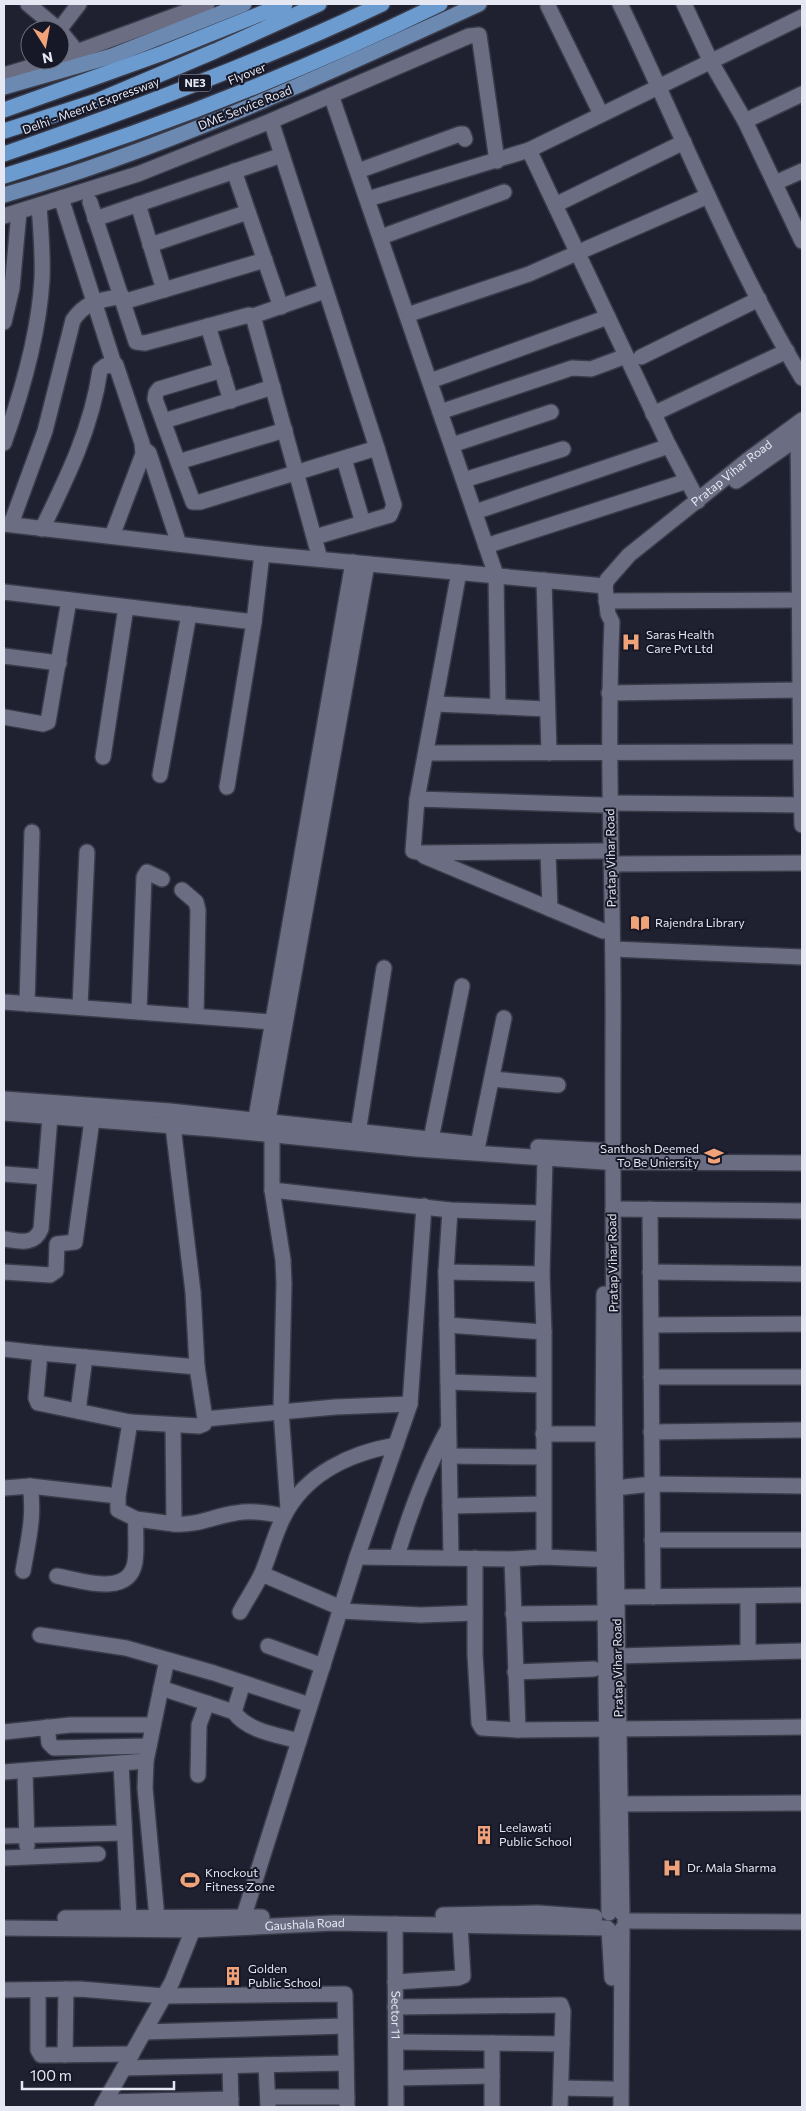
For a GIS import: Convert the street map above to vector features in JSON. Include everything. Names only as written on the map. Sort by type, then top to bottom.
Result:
[{"type":"highway","points":[[4,110],[163,53],[285,4]]},
{"type":"highway","name":"Delhi - Meerut Expressway","points":[[4,131],[97,101],[319,4]]},
{"type":"highway","name":"Delhi - Meerut Expressway","points":[[4,154],[111,117],[339,24],[382,4]]},
{"type":"highway","name":"Flyover","points":[[4,176],[126,136],[239,93],[354,46],[440,4]]},
{"type":"main road","points":[[4,87],[112,56],[242,4]]},
{"type":"main road","name":"DME Service Road","points":[[4,195],[138,150],[273,98],[479,4]]},
{"type":"street","points":[[28,4],[47,20]]},
{"type":"street","points":[[67,20],[79,4]]},
{"type":"street","points":[[70,55],[207,4]]},
{"type":"street","points":[[620,4],[708,196],[759,299],[802,378]]},
{"type":"street","points":[[684,4],[711,62],[745,121],[802,241]]},
{"type":"street","points":[[548,6],[601,114]]},
{"type":"street","points":[[368,199],[529,150],[802,17]]},
{"type":"street","points":[[4,216],[138,174],[271,121],[457,39],[479,35],[497,160]]},
{"type":"street","points":[[70,43],[78,53]]},
{"type":"street","points":[[4,75],[21,70]]},
{"type":"street","points":[[331,94],[496,574],[498,707]]},
{"type":"street","points":[[745,121],[802,94]]},
{"type":"street","points":[[271,121],[394,505],[394,510],[390,515],[314,537]]},
{"type":"street","points":[[358,171],[460,134],[465,138]]},
{"type":"street","points":[[555,205],[684,142]]},
{"type":"street","points":[[529,150],[555,205],[582,251],[608,317],[634,356],[653,414],[698,501]]},
{"type":"street","points":[[95,219],[282,155]]},
{"type":"street","points":[[775,183],[802,170]]},
{"type":"street","points":[[234,171],[281,307]]},
{"type":"street","points":[[380,237],[504,192]]},
{"type":"street","points":[[407,315],[529,274],[708,196]]},
{"type":"street","points":[[61,198],[93,301],[114,364],[117,366],[143,448],[141,463],[112,536]]},
{"type":"street","points":[[90,202],[132,335],[139,343],[249,315],[253,316],[325,291]]},
{"type":"street","points":[[138,204],[164,290]]},
{"type":"street","points":[[4,443],[30,350],[38,312],[42,245],[39,206]]},
{"type":"street","points":[[4,322],[12,288],[19,212]]},
{"type":"street","points":[[150,245],[248,212]]},
{"type":"street","points":[[264,260],[164,290],[122,299],[93,301],[80,310],[70,328],[56,394],[11,503],[7,524],[262,554],[496,574],[544,580],[606,600],[801,600]]},
{"type":"street","points":[[440,412],[569,369],[591,369],[634,356],[759,299]]},
{"type":"street","points":[[253,316],[320,559]]},
{"type":"street","points":[[430,381],[608,317]]},
{"type":"street","points":[[208,326],[231,401]]},
{"type":"street","points":[[653,414],[787,351]]},
{"type":"street","points":[[42,529],[82,443],[98,386],[100,370],[105,366],[114,364]]},
{"type":"street","points":[[222,370],[160,389],[156,393],[155,399],[191,499],[196,503],[377,448]]},
{"type":"street","points":[[164,421],[273,387]]},
{"type":"street","points":[[452,445],[552,412]]},
{"type":"street","points":[[178,462],[285,430]]},
{"type":"street","points":[[799,431],[801,600],[799,690],[802,825]]},
{"type":"street","name":"Pratap Vihar Road","points":[[621,2107],[614,1922],[610,1560],[603,1434],[609,1156],[609,1036],[613,949],[607,858],[603,624],[608,580],[630,555],[749,459],[799,431]]},
{"type":"street","name":"Pratap Vihar Road","points":[[619,569],[633,562],[799,431]]},
{"type":"street","points":[[475,512],[669,446]]},
{"type":"street","points":[[143,448],[149,453],[179,544]]},
{"type":"street","points":[[464,480],[563,449]]},
{"type":"street","points":[[344,459],[363,523]]},
{"type":"street","points":[[486,546],[687,481]]},
{"type":"street","points":[[227,787],[254,622],[262,554]]},
{"type":"street","points":[[263,1129],[297,913],[360,563]]},
{"type":"street","points":[[459,572],[418,799],[413,850],[416,853],[603,931]]},
{"type":"street","points":[[544,580],[549,753]]},
{"type":"street","points":[[4,592],[254,622]]},
{"type":"street","points":[[4,718],[42,724],[48,722],[69,600]]},
{"type":"street","name":"Pratap Vihar Road","points":[[605,753],[612,622],[606,600]]},
{"type":"street","points":[[103,757],[126,607]]},
{"type":"street","points":[[160,775],[189,614]]},
{"type":"street","points":[[4,656],[59,663]]},
{"type":"street","points":[[609,692],[799,690]]},
{"type":"street","points":[[435,704],[547,708]]},
{"type":"street","points":[[426,753],[800,752]]},
{"type":"street","points":[[418,799],[606,804],[802,805]]},
{"type":"street","points":[[27,1004],[32,832]]},
{"type":"street","points":[[80,1006],[87,852]]},
{"type":"street","points":[[416,853],[548,852],[607,858],[802,864]]},
{"type":"street","points":[[548,852],[550,909]]},
{"type":"street","name":"Pratap Vihar Road","points":[[607,858],[603,931],[609,1036]]},
{"type":"street","points":[[139,1012],[144,877],[147,872],[162,879]]},
{"type":"street","points":[[182,890],[196,902],[198,910],[196,1015]]},
{"type":"street","points":[[286,1512],[281,1411],[283,1260],[263,1129],[272,1022],[297,913]]},
{"type":"street","points":[[613,949],[802,958]]},
{"type":"street","points":[[358,1133],[384,968]]},
{"type":"street","points":[[432,1138],[462,986]]},
{"type":"street","points":[[4,1002],[80,1006],[272,1022]]},
{"type":"street","points":[[478,1144],[504,1018]]},
{"type":"street","points":[[492,1079],[558,1085]]},
{"type":"street","points":[[4,1099],[173,1127],[358,1133],[432,1138],[609,1156],[802,1163]]},
{"type":"street","points":[[40,1353],[36,1398],[38,1403],[130,1422],[173,1426],[199,1426],[204,1424],[197,1367],[192,1292],[170,1111]]},
{"type":"street","points":[[4,1113],[50,1117],[170,1111],[263,1129],[416,1150],[545,1158],[609,1156]]},
{"type":"street","points":[[4,1272],[50,1275],[56,1271],[58,1244],[75,1242],[93,1114]]},
{"type":"street","points":[[4,1239],[25,1241],[38,1237],[41,1229],[50,1117]]},
{"type":"street","name":"Pratap Vihar Road","points":[[609,1156],[613,1209],[615,1488],[610,1560],[617,1597],[618,1656],[612,1729],[620,1804],[612,1974],[612,2107]]},
{"type":"street","points":[[544,1557],[542,1214],[545,1158]]},
{"type":"street","points":[[4,1174],[44,1177]]},
{"type":"street","points":[[272,1190],[450,1210],[542,1214]]},
{"type":"street","points":[[242,1922],[340,1609],[410,1404],[424,1206]]},
{"type":"street","points":[[613,1209],[802,1211]]},
{"type":"street","points":[[650,1209],[652,1597]]},
{"type":"street","points":[[450,1210],[446,1272],[451,1557]]},
{"type":"street","points":[[446,1272],[542,1274]]},
{"type":"street","points":[[650,1272],[802,1274]]},
{"type":"street","points":[[650,1325],[802,1324]]},
{"type":"street","points":[[447,1326],[544,1332]]},
{"type":"street","points":[[4,1349],[197,1367]]},
{"type":"street","points":[[78,1411],[85,1357]]},
{"type":"street","points":[[651,1376],[802,1377]]},
{"type":"street","points":[[448,1382],[543,1385]]},
{"type":"street","points":[[204,1419],[281,1411],[410,1404]]},
{"type":"street","points":[[130,1422],[118,1496],[118,1510],[136,1519],[189,1525],[237,1512],[286,1512]]},
{"type":"street","points":[[173,1426],[174,1524]]},
{"type":"street","points":[[397,1556],[411,1508],[436,1451],[449,1427]]},
{"type":"street","points":[[651,1432],[802,1430]]},
{"type":"street","points":[[543,1434],[603,1434]]},
{"type":"street","points":[[240,1612],[262,1574],[286,1512],[300,1491],[317,1477],[345,1460],[360,1453],[396,1445]]},
{"type":"street","points":[[449,1456],[543,1457]]},
{"type":"street","points":[[615,1488],[652,1484],[802,1486]]},
{"type":"street","points":[[4,1488],[30,1486],[118,1496]]},
{"type":"street","points":[[23,1571],[32,1523],[33,1506],[30,1486]]},
{"type":"street","points":[[450,1506],[543,1504]]},
{"type":"street","points":[[57,1576],[102,1584],[123,1581],[131,1573],[135,1563],[136,1519]]},
{"type":"street","points":[[652,1540],[802,1540]]},
{"type":"street","points":[[357,1557],[397,1556],[512,1559],[544,1557],[610,1560]]},
{"type":"street","points":[[475,1558],[479,1723],[485,1728],[518,1730],[802,1727]]},
{"type":"street","points":[[512,1559],[518,1730]]},
{"type":"street","points":[[262,1574],[340,1609],[421,1615],[475,1614]]},
{"type":"street","points":[[617,1597],[802,1595]]},
{"type":"street","points":[[748,1596],[748,1652]]},
{"type":"street","points":[[513,1614],[596,1613]]},
{"type":"street","points":[[40,1635],[126,1648],[310,1705]]},
{"type":"street","points":[[268,1646],[323,1666]]},
{"type":"street","points":[[618,1656],[802,1651]]},
{"type":"street","points":[[157,1918],[145,1788],[147,1753],[167,1660]]},
{"type":"street","points":[[515,1672],[594,1669]]},
{"type":"street","points":[[234,1712],[243,1683]]},
{"type":"street","points":[[161,1688],[234,1712],[240,1720],[250,1726],[299,1741]]},
{"type":"street","points":[[198,1775],[199,1725],[207,1702]]},
{"type":"street","points":[[4,1732],[98,1724],[152,1725]]},
{"type":"street","points":[[47,1727],[49,1743],[54,1748],[147,1753]]},
{"type":"street","points":[[4,1772],[121,1763],[147,1753]]},
{"type":"street","points":[[121,1763],[129,1918]]},
{"type":"street","points":[[25,1771],[27,1857]]},
{"type":"street","points":[[620,1804],[802,1803]]},
{"type":"street","points":[[4,1836],[124,1833]]},
{"type":"street","points":[[4,1858],[98,1854]]},
{"type":"street","name":"Gaushala Road","points":[[4,1928],[538,1913],[614,1922]]},
{"type":"street","name":"Gaushala Road","points":[[4,1918],[157,1918],[195,1924]]},
{"type":"street","name":"Gaushala Road","points":[[242,1922],[460,1925],[614,1922]]},
{"type":"street","points":[[614,1922],[802,1922]]},
{"type":"street","points":[[195,1924],[164,1996],[104,2104],[231,2103],[230,2066]]},
{"type":"street","name":"Sector 11","points":[[395,1924],[396,2107]]},
{"type":"street","points":[[395,1982],[458,1978],[463,1976],[460,1925]]},
{"type":"street","points":[[65,2055],[66,1989]]},
{"type":"street","points":[[4,1990],[66,1989],[164,1996],[342,1993],[346,1998],[347,2102],[268,2102],[266,2065]]},
{"type":"street","points":[[38,1990],[38,2050],[41,2055],[132,2054]]},
{"type":"street","points":[[395,2007],[559,2004],[563,2011],[560,2107]]},
{"type":"street","points":[[144,2032],[345,2026]]},
{"type":"street","points":[[398,2042],[562,2044]]},
{"type":"street","points":[[492,2043],[492,2107]]},
{"type":"street","points":[[124,2068],[346,2063]]},
{"type":"street","points":[[396,2078],[492,2076]]},
{"type":"street","points":[[561,2088],[612,2088]]},
{"type":"place","name":"Saras Health Care Pvt Ltd","points":[[631,642]]},
{"type":"place","name":"Rajendra Library","points":[[640,923]]},
{"type":"place","name":"Santhosh Deemed To Be Uniersity","points":[[714,1156]]},
{"type":"place","name":"Leelawati Public School","points":[[484,1835]]},
{"type":"place","name":"Dr. Mala Sharma","points":[[672,1868]]},
{"type":"place","name":"Knockout Fitness Zone","points":[[190,1880]]},
{"type":"place","name":"Golden Public School","points":[[233,1976]]}]
